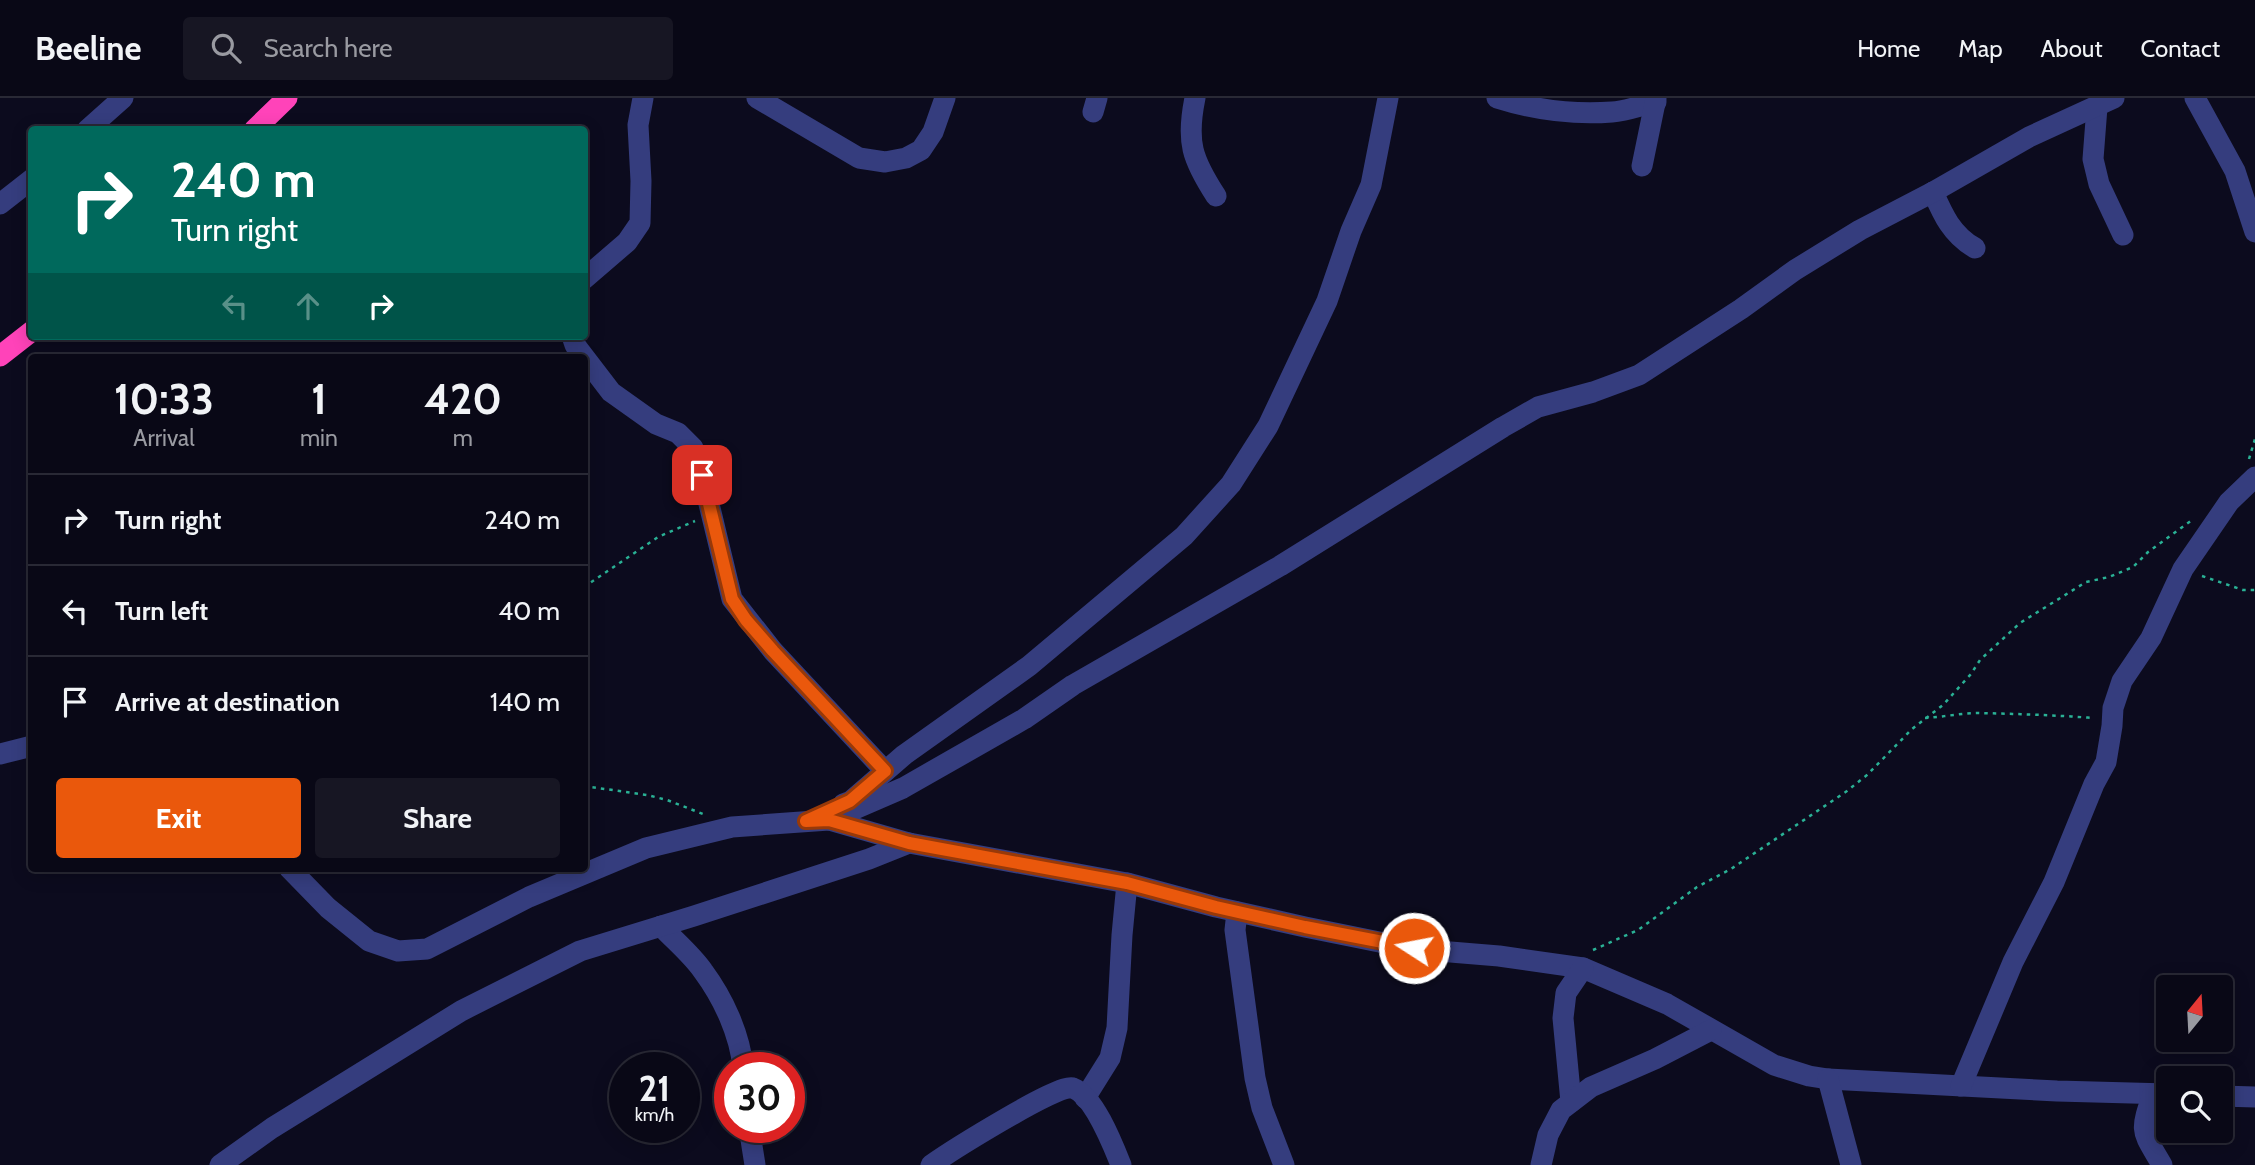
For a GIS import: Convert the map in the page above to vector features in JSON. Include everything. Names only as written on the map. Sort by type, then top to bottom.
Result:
[{"type":"highway","points":[[258,126],[287,98]]},
{"type":"highway","points":[[0,356],[28,334]]},
{"type":"street","points":[[92,126],[123,98]]},
{"type":"street","points":[[588,276],[627,242],[640,223],[638,125],[643,98]]},
{"type":"street","points":[[757,98],[859,158],[885,162],[906,158],[921,150],[933,132],[945,98]]},
{"type":"street","points":[[1195,98],[1190,121],[1191,149],[1216,196]]},
{"type":"street","points":[[806,821],[850,801],[904,755],[1029,666],[1184,536],[1231,484],[1268,426],[1327,301],[1370,185],[1388,98]]},
{"type":"street","points":[[1497,98],[1531,108],[1570,112],[1614,112],[1656,100],[1642,166]]},
{"type":"street","points":[[2195,98],[2235,171],[2255,232]]},
{"type":"street","points":[[829,820],[903,788],[1024,719],[1073,685],[1280,566],[1538,407],[1593,392],[1639,375],[1741,309],[1795,270],[1860,230],[1933,192],[2029,136],[2106,102]]},
{"type":"street","points":[[2106,102],[2093,159],[2099,184],[2123,235]]},
{"type":"street","points":[[0,204],[28,182]]},
{"type":"street","points":[[1933,192],[1953,230],[1961,240],[1975,248]]},
{"type":"street","points":[[588,362],[611,392],[656,425],[678,433],[693,448],[732,599],[773,651],[885,771]]},
{"type":"street","points":[[1961,1086],[2013,962],[2054,882],[2094,784],[2106,762],[2113,708],[2122,681],[2151,638],[2183,569],[2251,470]]},
{"type":"street","points":[[0,754],[28,747]]},
{"type":"street","points":[[293,872],[328,908],[369,941],[398,951],[427,949],[529,897],[646,848],[732,827],[829,820],[909,843],[1127,883],[1237,912],[1414,948],[1577,967],[1667,1004],[1774,1065],[1808,1076],[1961,1086],[2156,1094]]},
{"type":"street","points":[[220,1165],[272,1128],[461,1011],[580,951],[869,859],[909,843]]},
{"type":"street","points":[[1085,1098],[1110,1058],[1118,1028],[1127,883]]},
{"type":"street","points":[[1237,912],[1236,930],[1255,1078],[1262,1108],[1284,1165]]},
{"type":"street","points":[[661,926],[702,969],[729,1014],[741,1052]]},
{"type":"street","points":[[1571,1102],[1563,1018],[1566,993],[1577,967]]},
{"type":"street","points":[[1541,1165],[1548,1135],[1560,1110],[1591,1087],[1655,1059],[1711,1030]]},
{"type":"street","points":[[1828,1079],[1851,1165]]},
{"type":"street","points":[[939,1160],[1032,1103],[1065,1087],[1074,1088],[1092,1104],[1110,1136],[1121,1165]]},
{"type":"street","points":[[2233,1096],[2255,1097]]},
{"type":"street","points":[[2156,1101],[2144,1123],[2144,1133],[2162,1165]]},
{"type":"street","points":[[752,1143],[755,1165]]},
{"type":"street","points":[[939,1160],[968,1165]]},
{"type":"path","points":[[2251,470],[2255,439]]},
{"type":"path","points":[[1577,967],[1595,949],[1638,930],[1697,887],[1731,869],[1847,791],[1957,691],[1985,654],[2020,623],[2086,582],[2133,567],[2148,552],[2201,513]]},
{"type":"path","points":[[588,584],[658,537],[711,514]]},
{"type":"path","points":[[2183,569],[2244,590],[2255,590]]},
{"type":"path","points":[[1925,718],[1979,713],[2019,713],[2113,719]]},
{"type":"path","points":[[588,787],[667,800],[732,827]]},
{"type":"route","points":[[702,475],[732,599],[773,651],[885,771],[850,801],[806,821],[829,820],[909,843],[1127,883],[1216,907],[1414,948]]}]
